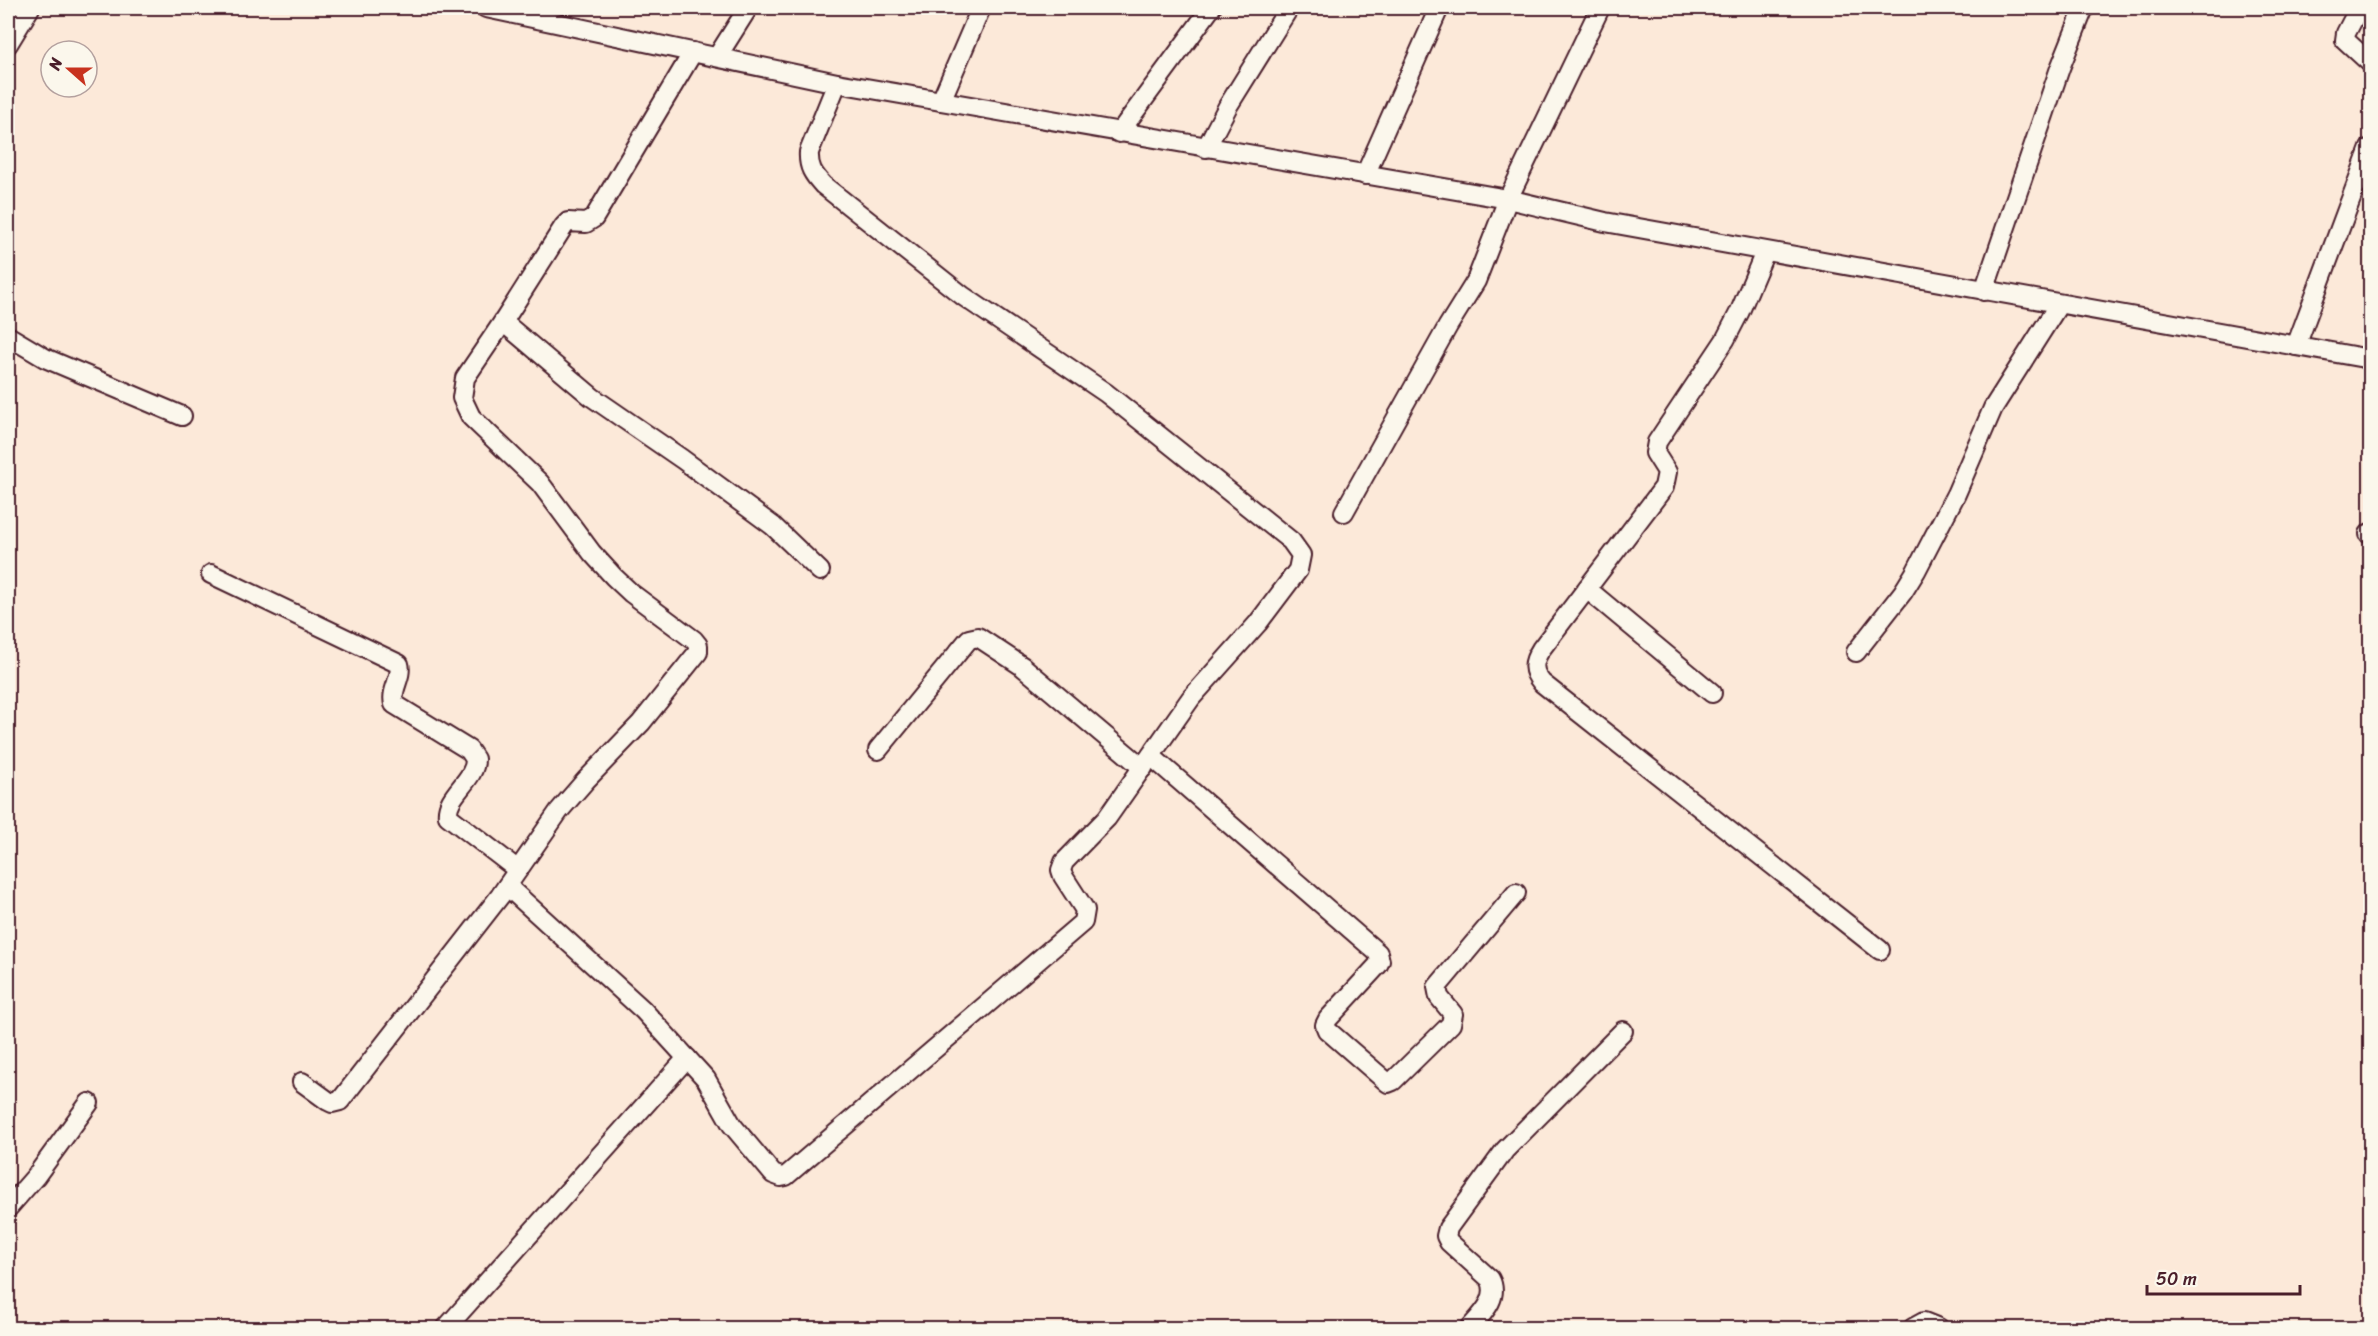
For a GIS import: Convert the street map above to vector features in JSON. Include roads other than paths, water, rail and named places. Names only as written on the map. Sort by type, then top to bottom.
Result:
[{"type":"street","points":[[8,44],[30,8]]},
{"type":"street","points":[[486,8],[837,83],[1508,199],[1605,222],[1765,252],[2370,359]]},
{"type":"street","points":[[717,57],[747,8]]},
{"type":"street","points":[[941,101],[981,8]]},
{"type":"street","points":[[1119,133],[1211,8]]},
{"type":"street","points":[[1206,148],[1228,106],[1289,8]]},
{"type":"street","points":[[1365,175],[1439,8]]},
{"type":"street","points":[[1344,512],[1448,326],[1476,281],[1508,199],[1600,8]]},
{"type":"street","points":[[1984,291],[2060,68],[2084,8]]},
{"type":"street","points":[[2358,8],[2345,40],[2370,63]]},
{"type":"street","points":[[302,1082],[332,1103],[340,1101],[507,886],[559,811],[667,693],[694,658],[698,645],[694,640],[631,593],[614,577],[592,553],[540,483],[471,417],[462,398],[465,378],[564,226],[568,222],[586,223],[594,218],[693,52]]},
{"type":"street","points":[[507,886],[643,1011],[706,1079],[732,1125],[773,1174],[781,1177],[791,1173],[1083,922],[1085,910],[1063,876],[1062,866],[1107,818],[1191,698],[1258,623],[1298,570],[1301,555],[1291,541],[1106,393],[963,296],[823,185],[813,174],[808,162],[809,152],[837,83]]},
{"type":"street","points":[[2296,346],[2370,148]]},
{"type":"street","points":[[1765,252],[1725,340],[1657,442],[1655,453],[1667,472],[1664,487],[1536,658],[1535,674],[1542,683],[1881,950]]},
{"type":"street","points":[[1856,652],[1903,592],[1916,571],[1956,494],[1993,408],[2059,304]]},
{"type":"street","points":[[503,322],[592,396],[773,526],[820,571]]},
{"type":"street","points":[[8,336],[45,358],[182,416]]},
{"type":"street","points":[[211,574],[399,664],[393,695],[394,704],[469,750],[475,759],[473,768],[448,806],[448,816],[518,870]]},
{"type":"street","points":[[1587,589],[1712,693]]},
{"type":"street","points":[[878,750],[969,639],[978,637],[1022,666],[1147,762],[1377,952],[1380,961],[1378,965],[1325,1025],[1327,1030],[1386,1082],[1392,1082],[1451,1024],[1453,1014],[1439,997],[1437,987],[1516,893]]},
{"type":"street","points":[[1470,1329],[1492,1299],[1494,1291],[1490,1279],[1449,1242],[1446,1236],[1448,1228],[1505,1150],[1623,1031]]},
{"type":"street","points":[[446,1329],[687,1058]]},
{"type":"street","points":[[8,1208],[36,1176],[89,1103]]},
{"type":"street","points":[[1913,1329],[1924,1322],[1939,1329]]}]
